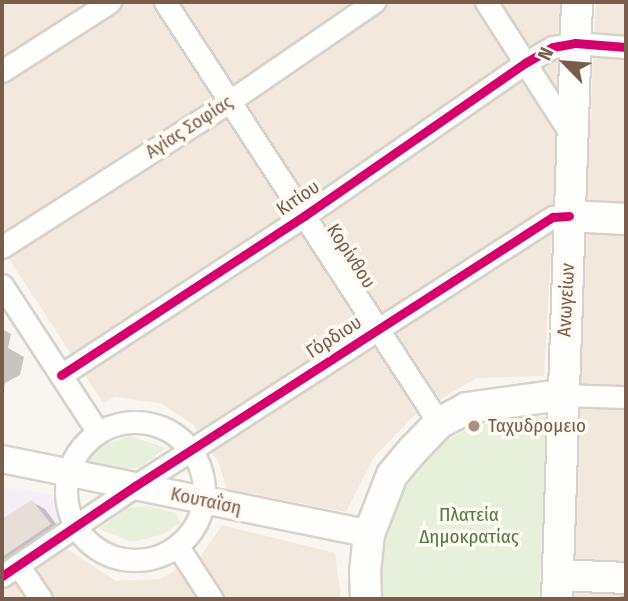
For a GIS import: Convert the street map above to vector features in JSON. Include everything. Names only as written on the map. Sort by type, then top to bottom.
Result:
[{"type":"main road","name":"Ανωγείων","points":[[557,587],[561,216],[572,136],[564,45],[577,2]]},
{"type":"main road","points":[[561,216],[626,219]]},
{"type":"main road","points":[[366,599],[365,572],[369,534],[392,475],[439,423],[467,408],[561,395]]},
{"type":"main road","points":[[557,587],[626,578]]},
{"type":"street","points":[[2,71],[110,2]]},
{"type":"street","name":"Κορίνθου","points":[[165,2],[439,423]]},
{"type":"street","name":"Αγίας Σοφίας","points":[[2,247],[230,101],[374,2]]},
{"type":"street","points":[[486,2],[572,136]]},
{"type":"street","points":[[564,45],[626,47]]},
{"type":"street","name":"Κιτίου","points":[[61,375],[304,216],[525,63],[564,45]]},
{"type":"street","name":"Γόρδιου","points":[[10,570],[192,449],[561,216]]},
{"type":"street","points":[[2,285],[98,432]]},
{"type":"street","points":[[561,395],[626,397]]},
{"type":"street","points":[[127,421],[156,424],[179,436],[192,449],[204,476],[205,501],[196,526],[178,547],[145,560],[120,559],[90,545],[74,528],[67,504],[67,472],[79,450],[98,432],[127,421]]},
{"type":"street","name":"Κουταΐση","points":[[2,459],[369,534]]},
{"type":"street","points":[[178,547],[212,599]]},
{"type":"street","points":[[10,570],[41,599]]},
{"type":"shaded area","points":[[2,2],[565,2],[544,376],[476,378],[415,415],[374,457],[346,512],[227,489],[218,461],[193,424],[160,403],[115,397],[103,403],[2,248]]},
{"type":"shaded area","points":[[596,2],[626,2],[626,208],[586,206]]},
{"type":"shaded area","points":[[585,226],[626,228],[626,599],[568,599]]},
{"type":"shaded area","points":[[2,487],[56,495],[64,529],[2,571]]},
{"type":"shaded area","points":[[222,525],[335,553],[341,599],[2,599],[2,591],[67,549],[116,581],[160,579],[200,557]]},
{"type":"green space","name":"Πλατεία Δημοκρατίας","points":[[498,413],[548,417],[539,599],[383,599],[377,561],[396,500],[440,444]]},
{"type":"green space","points":[[130,436],[166,448],[139,468],[121,469],[86,460],[100,446]]},
{"type":"green space","points":[[147,506],[176,513],[180,523],[164,534],[132,542],[99,529],[127,508]]},
{"type":"building","points":[[32,500],[51,524],[2,557],[2,519]]},
{"type":"cycle path","points":[[61,375],[304,216],[525,63],[553,47],[575,43],[626,47]]},
{"type":"cycle path","points":[[2,576],[135,486],[553,217],[569,216]]},
{"type":"place","name":"Ταχυδρομειο","points":[[474,426]]}]
